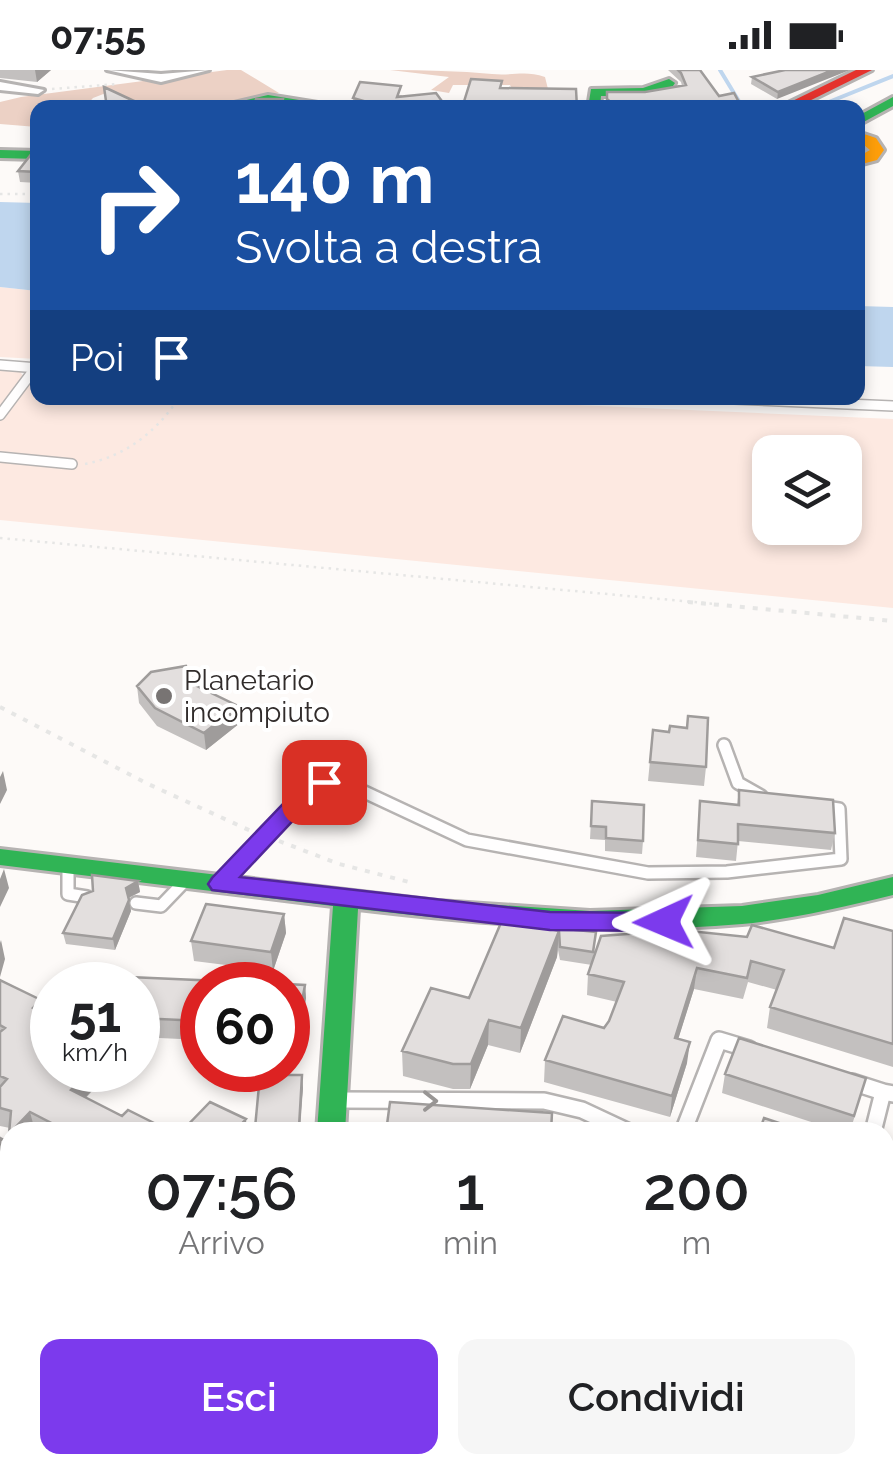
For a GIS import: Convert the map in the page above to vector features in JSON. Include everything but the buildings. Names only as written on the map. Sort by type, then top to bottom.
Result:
[{"type":"street","points":[[112,70],[161,78],[203,70]]},
{"type":"street","points":[[801,100],[866,70]]},
{"type":"street","points":[[594,100],[594,92],[652,91],[670,83]]},
{"type":"street","points":[[0,86],[38,90]]},
{"type":"street","points":[[0,154],[30,155]]},
{"type":"street","points":[[0,857],[550,921],[698,921],[776,912],[893,886]]},
{"type":"street","points":[[332,1122],[346,900]]},
{"type":"lane","points":[[0,365],[30,368]]},
{"type":"lane","points":[[0,415],[30,376]]},
{"type":"lane","points":[[865,405],[893,406]]},
{"type":"lane","points":[[0,457],[72,464]]},
{"type":"lane","points":[[724,744],[738,783],[753,794],[770,797]]},
{"type":"lane","points":[[220,884],[311,788],[324,782],[343,782],[467,840],[648,872],[727,872],[841,859],[839,810],[804,803]]},
{"type":"lane","points":[[68,866],[68,894],[87,897]]},
{"type":"lane","points":[[136,903],[160,906],[186,880]]},
{"type":"lane","points":[[686,1122],[720,1040],[756,1051]]},
{"type":"lane","points":[[828,1074],[888,1093],[878,1122]]},
{"type":"lane","points":[[333,1100],[544,1101],[582,1110],[608,1122]]},
{"type":"path","points":[[38,90],[161,78]]},
{"type":"path","points":[[0,194],[30,194]]},
{"type":"path","points":[[72,464],[112,460],[159,426],[174,405]]},
{"type":"path","points":[[0,538],[893,621]]},
{"type":"path","points":[[0,707],[146,783],[265,836],[339,864],[426,887]]},
{"type":"shaded area","points":[[227,70],[241,70],[279,93],[236,100],[134,100],[106,93],[91,100],[30,100],[30,126],[0,124],[0,102]]},
{"type":"shaded area","points":[[390,70],[531,74],[545,77],[548,89],[453,85],[449,93],[431,90],[449,77]]},
{"type":"shaded area","points":[[0,287],[30,290],[30,359],[0,357]]},
{"type":"shaded area","points":[[0,368],[19,370],[23,376],[30,376],[30,405],[574,405],[893,419],[893,608],[0,520]]},
{"type":"water","points":[[0,202],[30,203],[30,290],[0,287]]},
{"type":"water","points":[[865,306],[893,307],[893,367],[865,366]]},
{"type":"waterway","points":[[720,70],[738,100]]},
{"type":"waterway","points":[[834,100],[893,76]]},
{"type":"traffic: fast","points":[[594,100],[595,92],[644,92],[669,83]]},
{"type":"traffic: fast","points":[[263,100],[274,100]]},
{"type":"traffic: fast","points":[[865,117],[893,101]]},
{"type":"traffic: fast","points":[[0,154],[30,155]]},
{"type":"traffic: fast","points":[[0,857],[438,910],[590,920],[742,915],[818,904],[893,886]]},
{"type":"traffic: fast","points":[[332,1122],[346,900]]},
{"type":"traffic: slow","points":[[865,139],[877,150],[865,159]]},
{"type":"traffic: jam","points":[[801,100],[866,70]]},
{"type":"place","name":"Planetario incompiuto","points":[[164,696]]},
{"type":"route","points":[[324,782],[311,788],[220,884],[550,921],[664,922]]}]
